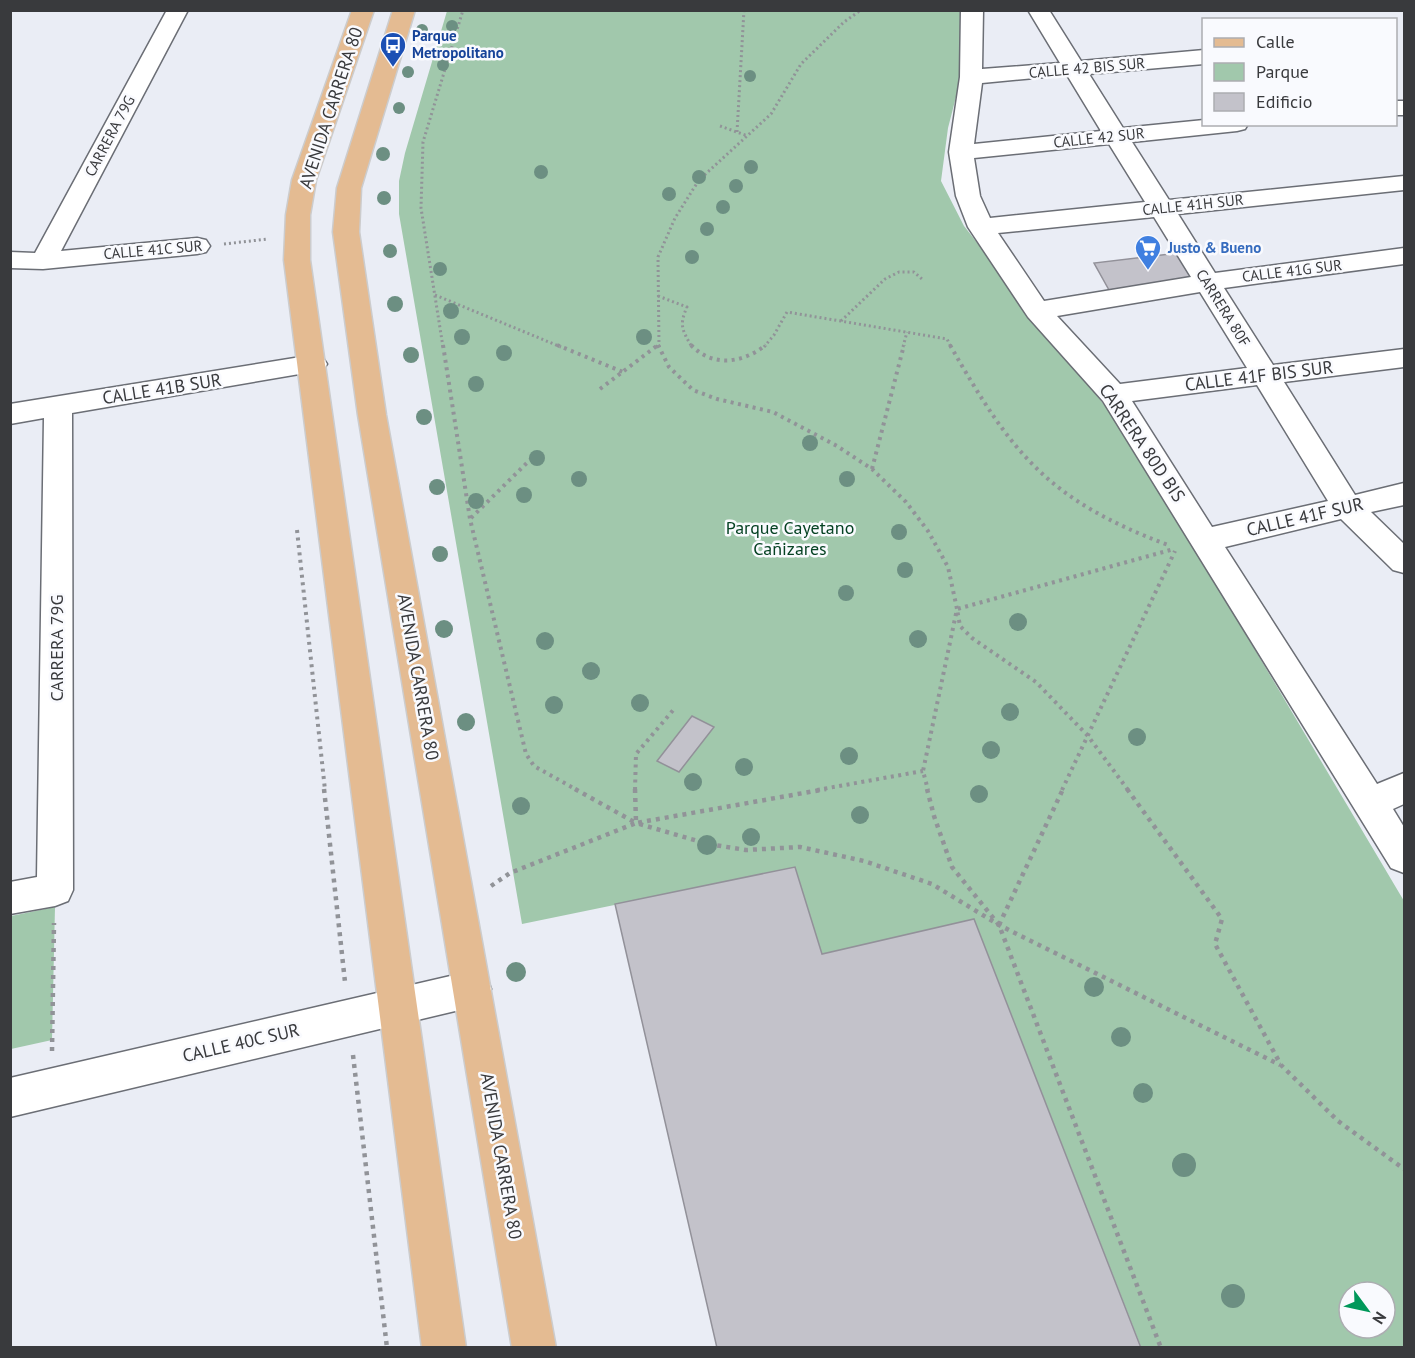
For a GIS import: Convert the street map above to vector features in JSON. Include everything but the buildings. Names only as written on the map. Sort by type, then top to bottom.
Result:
[{"type":"main road","name":"AVENIDA CARRERA 80","points":[[363,10],[304,180],[296,237],[297,260],[313,364],[444,1347]]},
{"type":"main road","name":"AVENIDA CARRERA 80","points":[[404,10],[352,177],[346,232],[372,415],[534,1347]]},
{"type":"street","name":"CARRERA 79G","points":[[43,261],[178,10]]},
{"type":"street","name":"CARRERA 80D BIS","points":[[972,10],[971,77],[960,152],[968,196],[981,227],[1037,311],[1113,394],[1191,544],[1371,803],[1404,857]]},
{"type":"street","name":"CARRERA 80F","points":[[1038,10],[1347,507],[1404,562]]},
{"type":"street","name":"CALLE 42 BIS SUR","points":[[971,77],[1202,57]]},
{"type":"street","name":"CALLE 42 SUR","points":[[960,152],[1219,126]]},
{"type":"street","name":"CALLE 41H SUR","points":[[981,227],[1404,183]]},
{"type":"street","name":"CALLE 41C SUR","points":[[10,260],[43,261],[197,246]]},
{"type":"street","name":"CALLE 41G SUR","points":[[1037,311],[1207,282],[1404,256]]},
{"type":"street","name":"CALLE 41F BIS SUR","points":[[1113,394],[1404,358]]},
{"type":"street","name":"CALLE 41B SUR","points":[[10,414],[313,364]]},
{"type":"street","name":"CARRERA 79G","points":[[55,890],[58,406]]},
{"type":"street","name":"CALLE 41F SUR","points":[[1191,544],[1404,494]]},
{"type":"street","points":[[1371,803],[1404,788]]},
{"type":"street","points":[[10,898],[55,890]]},
{"type":"street","name":"CALLE 40C SUR","points":[[10,1098],[472,989]]},
{"type":"path","points":[[463,10],[423,142],[422,208],[470,519],[526,754],[534,766],[636,823],[708,844],[746,850],[800,848],[864,861],[932,884],[999,925],[1281,1065]]},
{"type":"path","points":[[737,132],[744,10]]},
{"type":"path","points":[[861,10],[844,22],[801,64],[771,114],[699,180],[675,218],[658,256],[658,345],[669,367],[693,390],[717,399],[773,412],[837,446],[872,469],[906,502],[928,531],[948,567],[960,626],[972,638],[1036,682],[1088,736],[1222,919],[1215,944],[1281,1065],[1338,1121],[1404,1169]]},
{"type":"path","points":[[720,126],[748,136]]},
{"type":"path","name":"CALLE 41C SUR","points":[[197,246],[296,237]]},
{"type":"path","points":[[841,321],[892,275],[899,272],[914,272],[923,280]]},
{"type":"path","points":[[435,295],[623,372]]},
{"type":"path","points":[[658,297],[687,307],[681,321],[686,341],[695,352],[714,360],[733,361],[752,355],[765,347],[787,312],[947,339],[986,407],[1016,447],[1051,483],[1101,517],[1191,544]]},
{"type":"path","points":[[872,469],[907,332]]},
{"type":"path","points":[[600,389],[658,345]]},
{"type":"path","points":[[470,519],[540,450]]},
{"type":"path","points":[[957,609],[1191,544]]},
{"type":"path","points":[[999,925],[1088,736],[1191,544]]},
{"type":"path","points":[[957,609],[932,734],[922,771],[934,816],[952,867],[999,925],[1161,1347]]},
{"type":"path","points":[[636,823],[634,767],[636,754],[675,708]]},
{"type":"path","points":[[458,908],[510,873],[636,823],[922,771]]},
{"type":"path","points":[[52,1040],[55,890]]},
{"type":"path","points":[[354,1068],[387,1347]]},
{"type":"green space","name":"Parque Cayetano Cañizares","points":[[447,11],[971,11],[967,54],[948,128],[941,181],[964,226],[1127,434],[1404,901],[1404,1347],[1141,1347],[974,919],[822,954],[795,868],[522,924],[399,214],[399,181],[405,153]]},
{"type":"green space","points":[[55,907],[52,1040],[11,1049],[11,916]]},
{"type":"place","name":"Parque Metropolitano","points":[[393,68]]},
{"type":"place","name":"Justo & Bueno","points":[[1148,271]]}]
